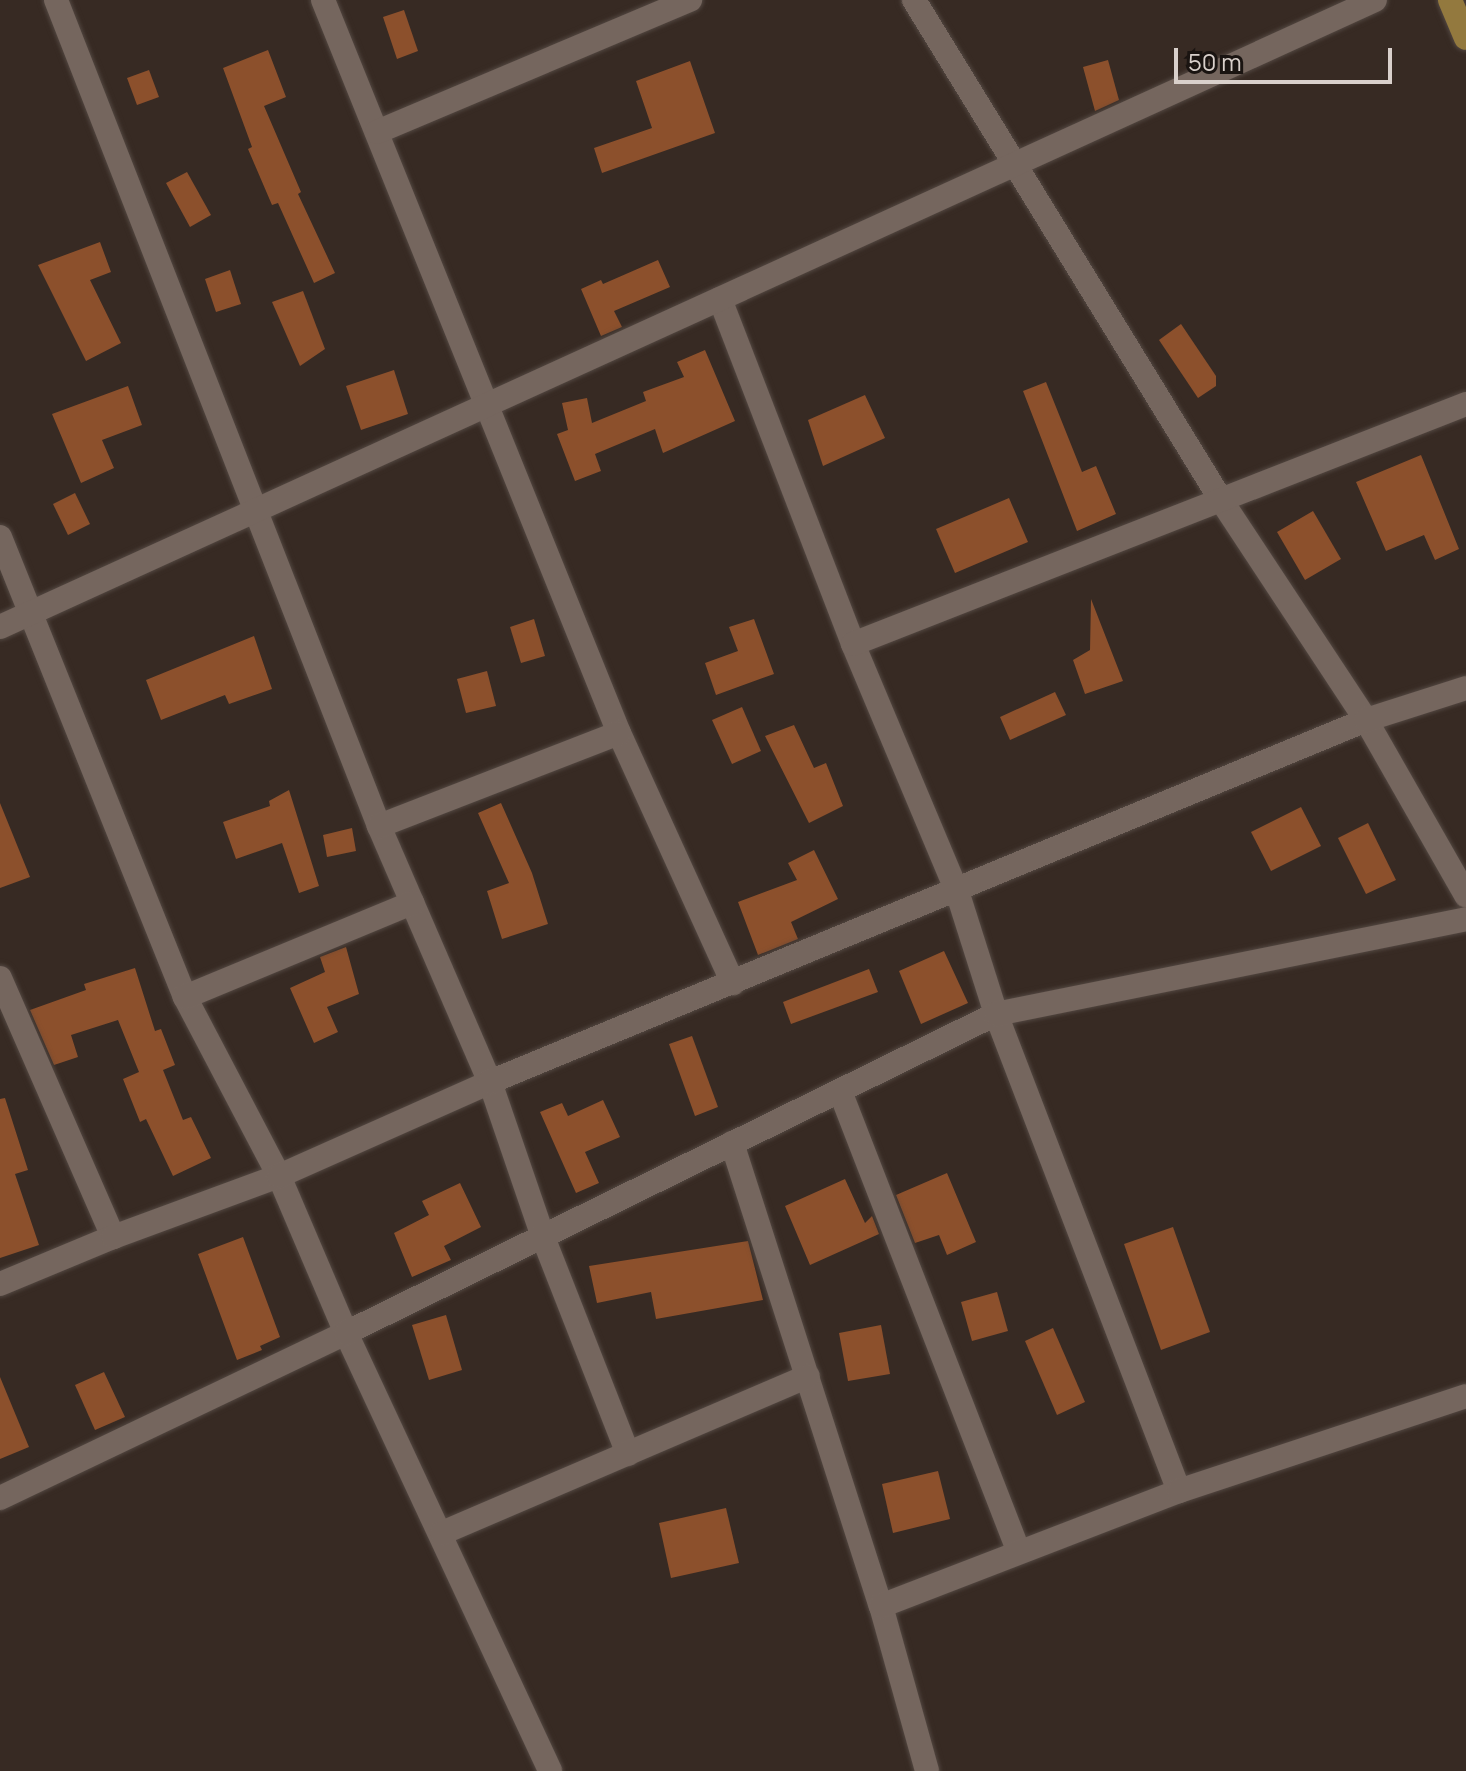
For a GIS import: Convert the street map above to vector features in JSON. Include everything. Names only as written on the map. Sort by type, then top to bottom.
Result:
[{"type":"main road","points":[[1450,0],[1466,38]]},
{"type":"street","points":[[56,0],[258,509],[379,826],[490,1082],[543,1237],[628,1454]]},
{"type":"street","points":[[323,0],[619,733],[733,983]]},
{"type":"street","points":[[377,132],[690,0]]},
{"type":"street","points":[[914,0],[1221,500],[1366,720],[1466,895]]},
{"type":"street","points":[[0,627],[1375,0]]},
{"type":"street","points":[[720,299],[853,644],[957,891],[996,1014],[1179,1491]]},
{"type":"street","points":[[853,644],[1466,404]]},
{"type":"street","points":[[0,537],[185,997],[279,1176],[346,1333],[442,1533],[550,1771]]},
{"type":"street","points":[[0,1284],[113,1237],[279,1176],[490,1082],[1366,720],[1466,688]]},
{"type":"street","points":[[379,826],[619,733]]},
{"type":"street","points":[[185,997],[412,903]]},
{"type":"street","points":[[0,1498],[346,1333],[996,1014],[1466,919]]},
{"type":"street","points":[[0,978],[113,1237]]},
{"type":"street","points":[[840,1091],[1018,1551]]},
{"type":"street","points":[[732,1143],[881,1606],[927,1771]]},
{"type":"street","points":[[442,1533],[808,1376]]},
{"type":"street","points":[[881,1606],[1179,1491],[1466,1396]]},
{"type":"building","points":[[404,10],[418,51],[397,59],[383,17]]},
{"type":"building","points":[[268,50],[286,97],[264,106],[301,192],[298,194],[335,273],[314,283],[278,203],[272,205],[248,149],[252,147],[223,68]]},
{"type":"building","points":[[1108,60],[1119,100],[1095,111],[1083,67]]},
{"type":"building","points":[[690,61],[715,133],[602,173],[594,148],[652,128],[636,81]]},
{"type":"building","points":[[149,70],[159,97],[137,105],[127,78]]},
{"type":"building","points":[[187,172],[211,215],[190,227],[166,183]]},
{"type":"building","points":[[100,242],[111,272],[90,280],[121,343],[86,361],[38,265]]},
{"type":"building","points":[[658,260],[670,287],[614,311],[622,327],[601,336],[581,289],[601,280],[603,284]]},
{"type":"building","points":[[230,270],[241,304],[216,312],[205,279]]},
{"type":"building","points":[[303,291],[325,349],[300,366],[272,302]]},
{"type":"building","points":[[1181,324],[1216,376],[1216,386],[1198,398],[1159,340]]},
{"type":"building","points":[[705,350],[735,421],[663,453],[655,429],[595,454],[601,471],[575,481],[557,434],[568,430],[562,403],[587,398],[592,423],[646,401],[643,392],[684,377],[677,362]]},
{"type":"building","points":[[394,370],[408,414],[361,430],[346,386]]},
{"type":"building","points":[[1046,382],[1082,472],[1096,466],[1116,514],[1077,531],[1023,391]]},
{"type":"building","points":[[128,386],[142,425],[102,440],[114,468],[81,483],[52,414]]},
{"type":"building","points":[[865,395],[885,438],[823,466],[808,420]]},
{"type":"building","points":[[1421,455],[1459,549],[1435,560],[1424,535],[1386,551],[1356,482]]},
{"type":"building","points":[[75,493],[90,524],[68,535],[53,504]]},
{"type":"building","points":[[1009,498],[1028,542],[955,573],[936,529]]},
{"type":"building","points":[[1313,511],[1341,559],[1305,580],[1277,532]]},
{"type":"building","points":[[1091,599],[1123,681],[1085,694],[1073,660],[1090,650]]},
{"type":"building","points":[[534,619],[545,656],[521,663],[510,627]]},
{"type":"building","points":[[754,619],[774,674],[716,695],[705,663],[738,651],[729,627]]},
{"type":"building","points":[[254,636],[272,689],[229,704],[225,695],[161,720],[146,680]]},
{"type":"building","points":[[487,671],[496,706],[466,713],[457,679]]},
{"type":"building","points":[[1055,692],[1066,715],[1010,740],[1000,717]]},
{"type":"building","points":[[742,707],[761,751],[732,764],[712,720]]},
{"type":"building","points":[[794,725],[814,768],[826,763],[843,806],[809,823],[765,736]]},
{"type":"building","points":[[289,790],[319,886],[299,893],[282,843],[236,859],[223,822],[270,806],[269,801]]},
{"type":"building","points":[[0,803],[30,877],[0,888]]},
{"type":"building","points":[[501,803],[532,873],[548,924],[502,939],[487,891],[509,883],[478,813]]},
{"type":"building","points":[[1301,807],[1321,846],[1271,871],[1251,832]]},
{"type":"building","points":[[1368,823],[1396,880],[1366,894],[1338,838]]},
{"type":"building","points":[[352,828],[356,851],[327,857],[323,835]]},
{"type":"building","points":[[814,850],[838,899],[791,922],[798,939],[758,955],[738,902],[797,880],[788,863]]},
{"type":"building","points":[[346,947],[359,994],[327,1007],[338,1032],[314,1043],[290,988],[325,972],[320,957]]},
{"type":"building","points":[[944,951],[968,1003],[921,1024],[899,971]]},
{"type":"building","points":[[135,968],[155,1031],[161,1029],[175,1065],[163,1070],[183,1120],[191,1117],[211,1158],[173,1176],[146,1119],[140,1122],[123,1079],[139,1072],[118,1020],[71,1035],[78,1057],[54,1065],[30,1010],[86,990],[84,984]]},
{"type":"building","points":[[869,969],[878,992],[791,1024],[783,1002]]},
{"type":"building","points":[[692,1036],[718,1107],[695,1116],[669,1044]]},
{"type":"building","points":[[5,1098],[28,1170],[15,1174],[39,1245],[0,1258],[0,1099]]},
{"type":"building","points":[[603,1100],[620,1137],[585,1152],[599,1183],[576,1193],[540,1112],[562,1103],[568,1116]]},
{"type":"building","points":[[947,1173],[976,1242],[947,1255],[939,1235],[915,1243],[896,1195]]},
{"type":"building","points":[[845,1179],[865,1223],[872,1216],[879,1234],[810,1265],[785,1206]]},
{"type":"building","points":[[460,1183],[481,1227],[444,1246],[451,1260],[412,1277],[394,1233],[429,1215],[422,1201]]},
{"type":"building","points":[[1173,1227],[1210,1332],[1161,1350],[1124,1244]]},
{"type":"building","points":[[243,1237],[280,1337],[260,1346],[262,1350],[237,1360],[198,1254]]},
{"type":"building","points":[[748,1241],[763,1300],[656,1319],[651,1292],[597,1303],[589,1266]]},
{"type":"building","points":[[997,1292],[1008,1331],[972,1341],[961,1302]]},
{"type":"building","points":[[446,1315],[462,1370],[429,1380],[412,1325]]},
{"type":"building","points":[[881,1325],[890,1374],[848,1381],[839,1333]]},
{"type":"building","points":[[1053,1328],[1085,1402],[1057,1415],[1025,1341]]},
{"type":"building","points":[[104,1372],[125,1417],[95,1430],[75,1385]]},
{"type":"building","points":[[0,1377],[29,1447],[0,1459]]},
{"type":"building","points":[[938,1471],[950,1519],[893,1533],[882,1484]]},
{"type":"building","points":[[726,1508],[739,1563],[671,1578],[659,1523]]}]
